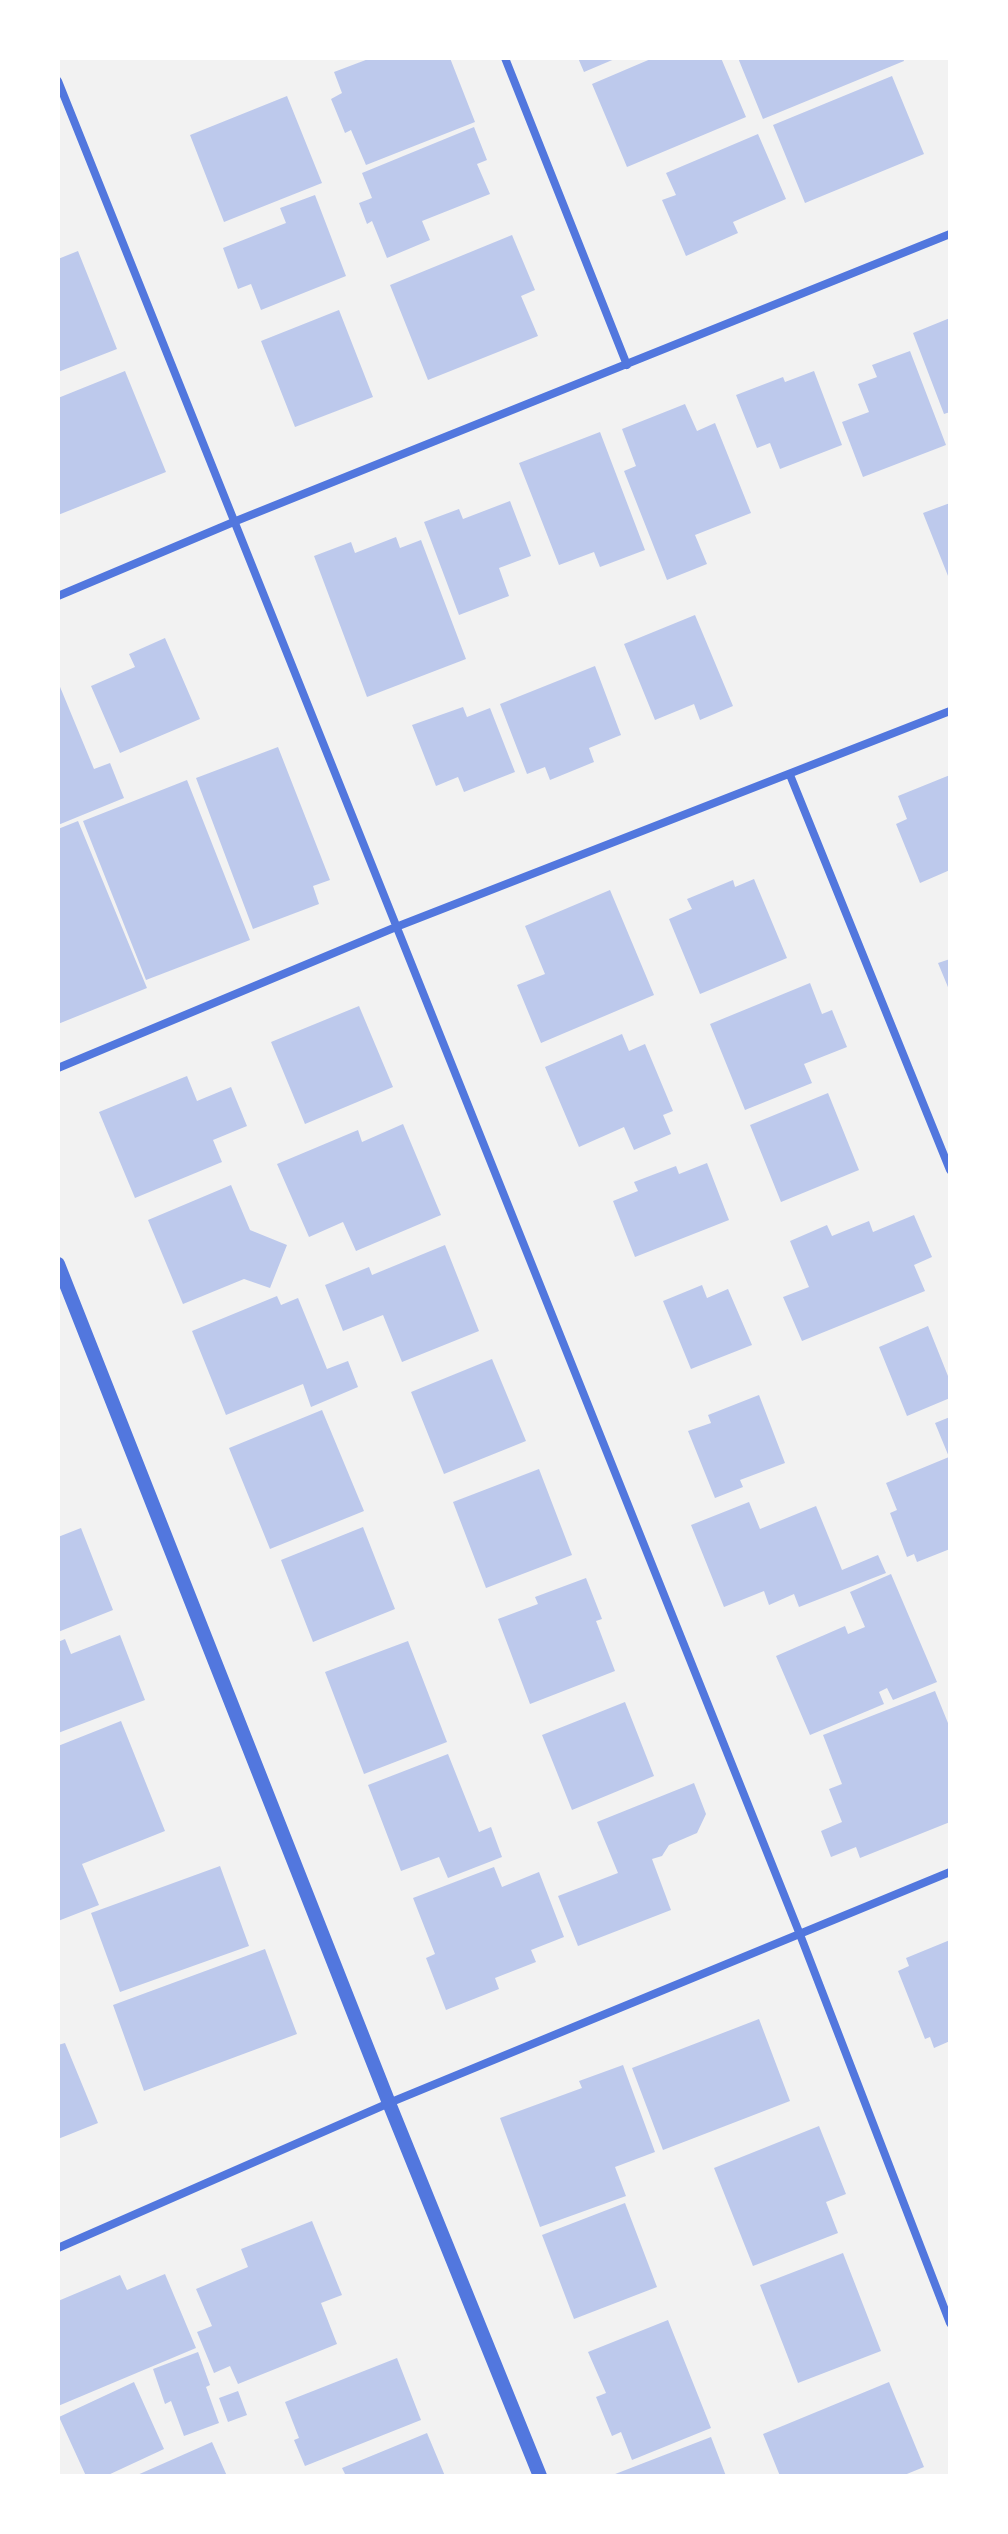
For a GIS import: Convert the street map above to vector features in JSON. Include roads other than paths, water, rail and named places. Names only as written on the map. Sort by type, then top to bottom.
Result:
[{"type":"street","points":[[505,58],[627,365]]},
{"type":"street","points":[[58,81],[799,1932],[950,2323]]},
{"type":"street","points":[[58,596],[236,521],[950,234]]},
{"type":"street","points":[[58,1068],[396,927],[950,711]]},
{"type":"street","points":[[790,775],[950,1170]]},
{"type":"street","points":[[58,1264],[389,2103],[540,2476]]},
{"type":"street","points":[[58,2248],[389,2103],[950,1872]]}]
